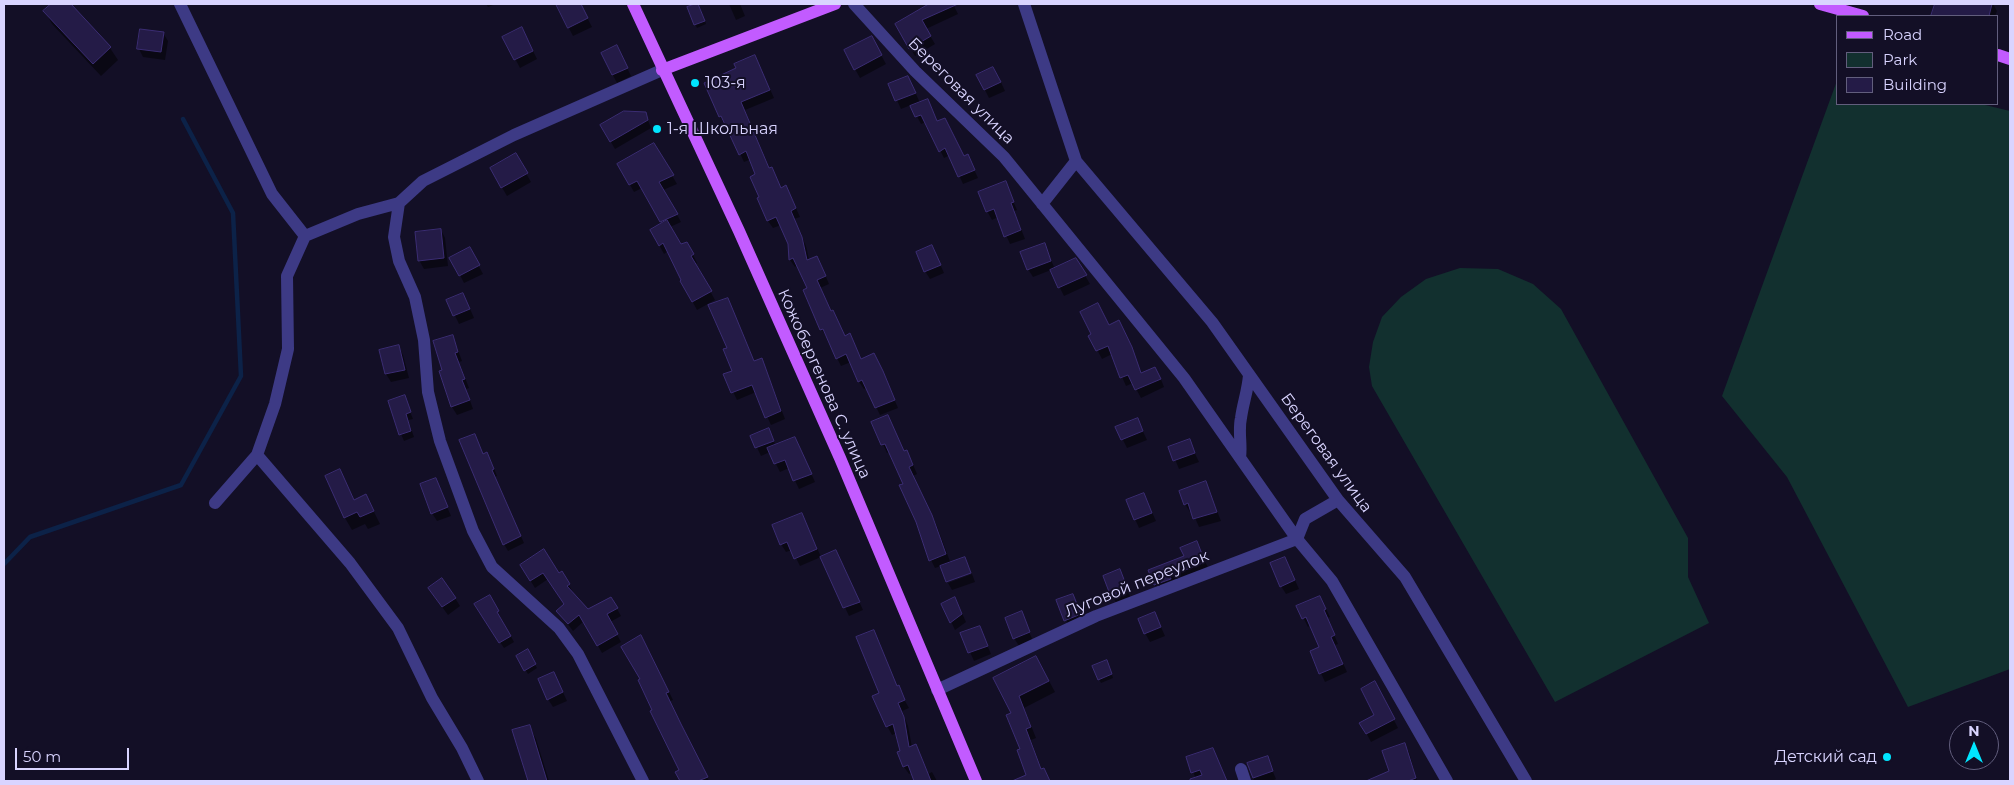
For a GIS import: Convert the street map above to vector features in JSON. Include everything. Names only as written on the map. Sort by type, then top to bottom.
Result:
[{"type":"main road","name":"Кожобергенова С. улица","points":[[633,4],[662,70],[743,240],[840,458],[976,781]]},
{"type":"main road","points":[[662,70],[834,4]]},
{"type":"main road","points":[[1820,4],[1859,15]]},
{"type":"street","points":[[180,4],[272,194],[305,236]]},
{"type":"street","name":"Береговая улица","points":[[854,4],[915,70],[1004,157],[1184,378],[1297,539],[1332,582],[1446,781]]},
{"type":"street","name":"Береговая улица","points":[[1024,4],[1076,161],[1212,322],[1338,500],[1405,578],[1526,781]]},
{"type":"street","points":[[215,502],[257,455],[275,404],[288,349],[287,276],[305,236],[358,214],[399,203],[423,181],[514,135],[662,70]]},
{"type":"street","points":[[1042,204],[1076,161]]},
{"type":"street","points":[[399,203],[394,237],[400,261],[415,297],[424,340],[428,392],[440,441],[473,531],[492,567],[559,628],[578,654],[643,781]]},
{"type":"street","points":[[1240,458],[1242,447],[1240,420],[1248,391],[1249,375]]},
{"type":"street","points":[[257,455],[350,563],[398,628],[432,698],[462,748],[478,781]]},
{"type":"street","points":[[1297,539],[1305,519],[1338,500]]},
{"type":"street","name":"Луговой переулок","points":[[937,690],[1096,616],[1297,539]]},
{"type":"street","points":[[1240,769],[1245,781]]},
{"type":"green space","points":[[1836,83],[1836,105],[1985,105],[2010,111],[2010,669],[1908,707],[1787,477],[1722,396]]},
{"type":"green space","points":[[1460,268],[1498,269],[1533,284],[1561,309],[1688,538],[1688,577],[1709,623],[1555,702],[1372,386],[1369,367],[1373,342],[1382,317],[1401,297],[1426,279]]},
{"type":"building","points":[[51,4],[71,4],[111,47],[93,64],[43,11]]},
{"type":"building","points":[[556,4],[581,4],[588,18],[568,28]]},
{"type":"building","points":[[698,4],[705,21],[694,25],[687,7]]},
{"type":"building","points":[[929,4],[958,4],[922,20],[931,36],[909,49],[895,24]]},
{"type":"building","points":[[1935,4],[1992,4],[1989,15],[1931,15]]},
{"type":"building","points":[[522,27],[533,51],[514,60],[502,37]]},
{"type":"building","points":[[140,29],[164,32],[161,52],[137,49]]},
{"type":"building","points":[[872,36],[882,55],[854,70],[844,50]]},
{"type":"building","points":[[617,45],[628,68],[612,75],[601,53]]},
{"type":"building","points":[[755,55],[770,90],[741,102],[769,168],[772,167],[781,188],[786,185],[796,208],[791,211],[802,237],[807,260],[817,256],[826,276],[817,280],[831,311],[833,310],[845,336],[850,333],[861,359],[874,353],[883,371],[895,400],[875,408],[862,380],[858,382],[846,354],[836,359],[823,329],[820,330],[803,290],[807,288],[793,258],[789,260],[788,244],[776,217],[767,221],[757,198],[759,197],[750,177],[755,174],[746,151],[739,155],[704,83],[736,68],[734,64]]},
{"type":"building","points":[[993,67],[1001,82],[984,90],[976,75]]},
{"type":"building","points":[[908,76],[916,93],[895,101],[888,84]]},
{"type":"building","points":[[928,99],[937,121],[945,118],[964,156],[968,154],[975,170],[958,177],[945,148],[939,152],[921,115],[915,117],[910,106]]},
{"type":"building","points":[[624,111],[646,112],[648,120],[610,142],[600,125]]},
{"type":"building","points":[[654,143],[674,175],[659,182],[678,214],[660,222],[637,181],[629,185],[617,164]]},
{"type":"building","points":[[516,153],[528,173],[501,188],[490,168]]},
{"type":"building","points":[[1006,181],[1014,202],[1011,203],[1021,230],[1004,237],[994,209],[986,212],[978,192]]},
{"type":"building","points":[[667,220],[681,244],[687,242],[694,254],[691,256],[712,291],[692,302],[680,281],[663,243],[659,246],[650,230]]},
{"type":"building","points":[[441,229],[444,258],[418,261],[415,232]]},
{"type":"building","points":[[1045,243],[1051,261],[1027,270],[1020,252]]},
{"type":"building","points":[[932,245],[941,265],[924,272],[916,252]]},
{"type":"building","points":[[470,247],[480,265],[459,276],[449,258]]},
{"type":"building","points":[[1076,258],[1087,275],[1058,288],[1050,270]]},
{"type":"building","points":[[463,293],[470,309],[453,316],[446,300]]},
{"type":"building","points":[[728,298],[754,361],[762,358],[781,411],[765,418],[752,385],[731,393],[723,374],[732,371],[723,349],[727,348],[708,305]]},
{"type":"building","points":[[1098,303],[1109,325],[1119,320],[1132,347],[1141,373],[1155,367],[1161,379],[1135,390],[1128,375],[1120,378],[1108,346],[1096,351],[1088,336],[1091,334],[1080,312]]},
{"type":"building","points":[[453,335],[458,352],[455,353],[465,379],[462,380],[470,400],[451,407],[439,371],[442,370],[433,341]]},
{"type":"building","points":[[399,345],[405,370],[385,374],[379,350]]},
{"type":"building","points":[[405,395],[411,412],[406,414],[411,431],[399,435],[388,401]]},
{"type":"building","points":[[888,415],[904,451],[907,450],[913,465],[909,467],[932,515],[946,554],[929,561],[916,522],[899,485],[903,484],[885,444],[881,445],[871,422]]},
{"type":"building","points":[[1138,418],[1143,431],[1121,440],[1115,427]]},
{"type":"building","points":[[769,428],[774,441],[755,448],[750,436]]},
{"type":"building","points":[[475,434],[483,454],[487,452],[494,469],[492,470],[521,536],[503,545],[459,440]]},
{"type":"building","points":[[795,437],[812,474],[793,481],[785,460],[774,464],[767,448]]},
{"type":"building","points":[[1190,439],[1195,453],[1173,461],[1168,447]]},
{"type":"building","points":[[340,469],[354,500],[366,494],[374,511],[360,517],[357,512],[344,518],[325,476]]},
{"type":"building","points":[[436,478],[448,507],[431,514],[420,484]]},
{"type":"building","points":[[1206,481],[1217,512],[1193,519],[1188,503],[1184,505],[1179,491]]},
{"type":"building","points":[[1144,493],[1152,513],[1134,520],[1126,500]]},
{"type":"building","points":[[802,513],[817,549],[794,559],[787,542],[780,545],[772,525]]},
{"type":"building","points":[[1197,541],[1205,562],[1170,576],[1171,579],[1154,585],[1148,570],[1184,556],[1180,548]]},
{"type":"building","points":[[544,549],[559,573],[562,571],[570,584],[567,586],[588,609],[611,597],[618,608],[607,614],[618,634],[597,646],[579,615],[568,624],[556,611],[564,604],[543,573],[530,581],[520,565]]},
{"type":"building","points":[[836,550],[860,602],[843,608],[820,557]]},
{"type":"building","points":[[965,557],[971,573],[946,582],[940,566]]},
{"type":"building","points":[[1285,557],[1295,580],[1280,587],[1270,563]]},
{"type":"building","points":[[1120,569],[1128,590],[1111,597],[1103,576]]},
{"type":"building","points":[[442,578],[456,598],[442,607],[428,588]]},
{"type":"building","points":[[1073,594],[1081,614],[1064,621],[1056,600]]},
{"type":"building","points":[[490,595],[499,611],[497,612],[511,636],[499,643],[474,604]]},
{"type":"building","points":[[1320,596],[1335,635],[1331,637],[1343,664],[1319,674],[1310,651],[1319,647],[1306,617],[1302,619],[1296,606]]},
{"type":"building","points":[[955,597],[962,614],[950,623],[941,604]]},
{"type":"building","points":[[1022,611],[1030,632],[1013,639],[1005,618]]},
{"type":"building","points":[[1155,612],[1161,627],[1144,634],[1138,619]]},
{"type":"building","points":[[980,626],[988,646],[968,653],[960,633]]},
{"type":"building","points":[[874,630],[897,686],[899,685],[905,700],[898,703],[904,717],[909,747],[916,744],[931,781],[914,781],[908,765],[903,767],[897,752],[900,751],[893,724],[886,727],[872,696],[879,693],[856,637]]},
{"type":"building","points":[[641,635],[669,692],[666,693],[708,777],[698,781],[680,781],[675,772],[679,770],[650,711],[652,710],[638,680],[640,679],[621,647]]},
{"type":"building","points":[[528,649],[536,664],[524,671],[516,656]]},
{"type":"building","points":[[1036,656],[1049,681],[1019,696],[1031,727],[1026,729],[1041,769],[1044,768],[1050,781],[1012,781],[1026,775],[1017,750],[1020,749],[1006,715],[1011,713],[993,678]]},
{"type":"building","points":[[1107,660],[1112,674],[1098,680],[1092,666]]},
{"type":"building","points":[[554,672],[563,692],[547,700],[538,679]]},
{"type":"building","points":[[1375,681],[1395,719],[1366,734],[1359,723],[1374,715],[1361,689]]},
{"type":"building","points":[[530,725],[547,781],[528,781],[512,730]]},
{"type":"building","points":[[1405,743],[1416,778],[1408,781],[1366,781],[1389,771],[1382,751]]},
{"type":"building","points":[[1213,748],[1227,781],[1190,781],[1190,779],[1202,775],[1200,770],[1191,773],[1186,757]]},
{"type":"building","points":[[1268,756],[1273,771],[1253,778],[1247,763]]},
{"type":"waterway","points":[[4,564],[30,537],[181,485],[241,376],[233,213],[183,119]]},
{"type":"place","name":"103-я","points":[[695,83]]},
{"type":"place","name":"1-я Школьная","points":[[657,129]]},
{"type":"place","name":"Детский сад","points":[[1887,757]]}]
